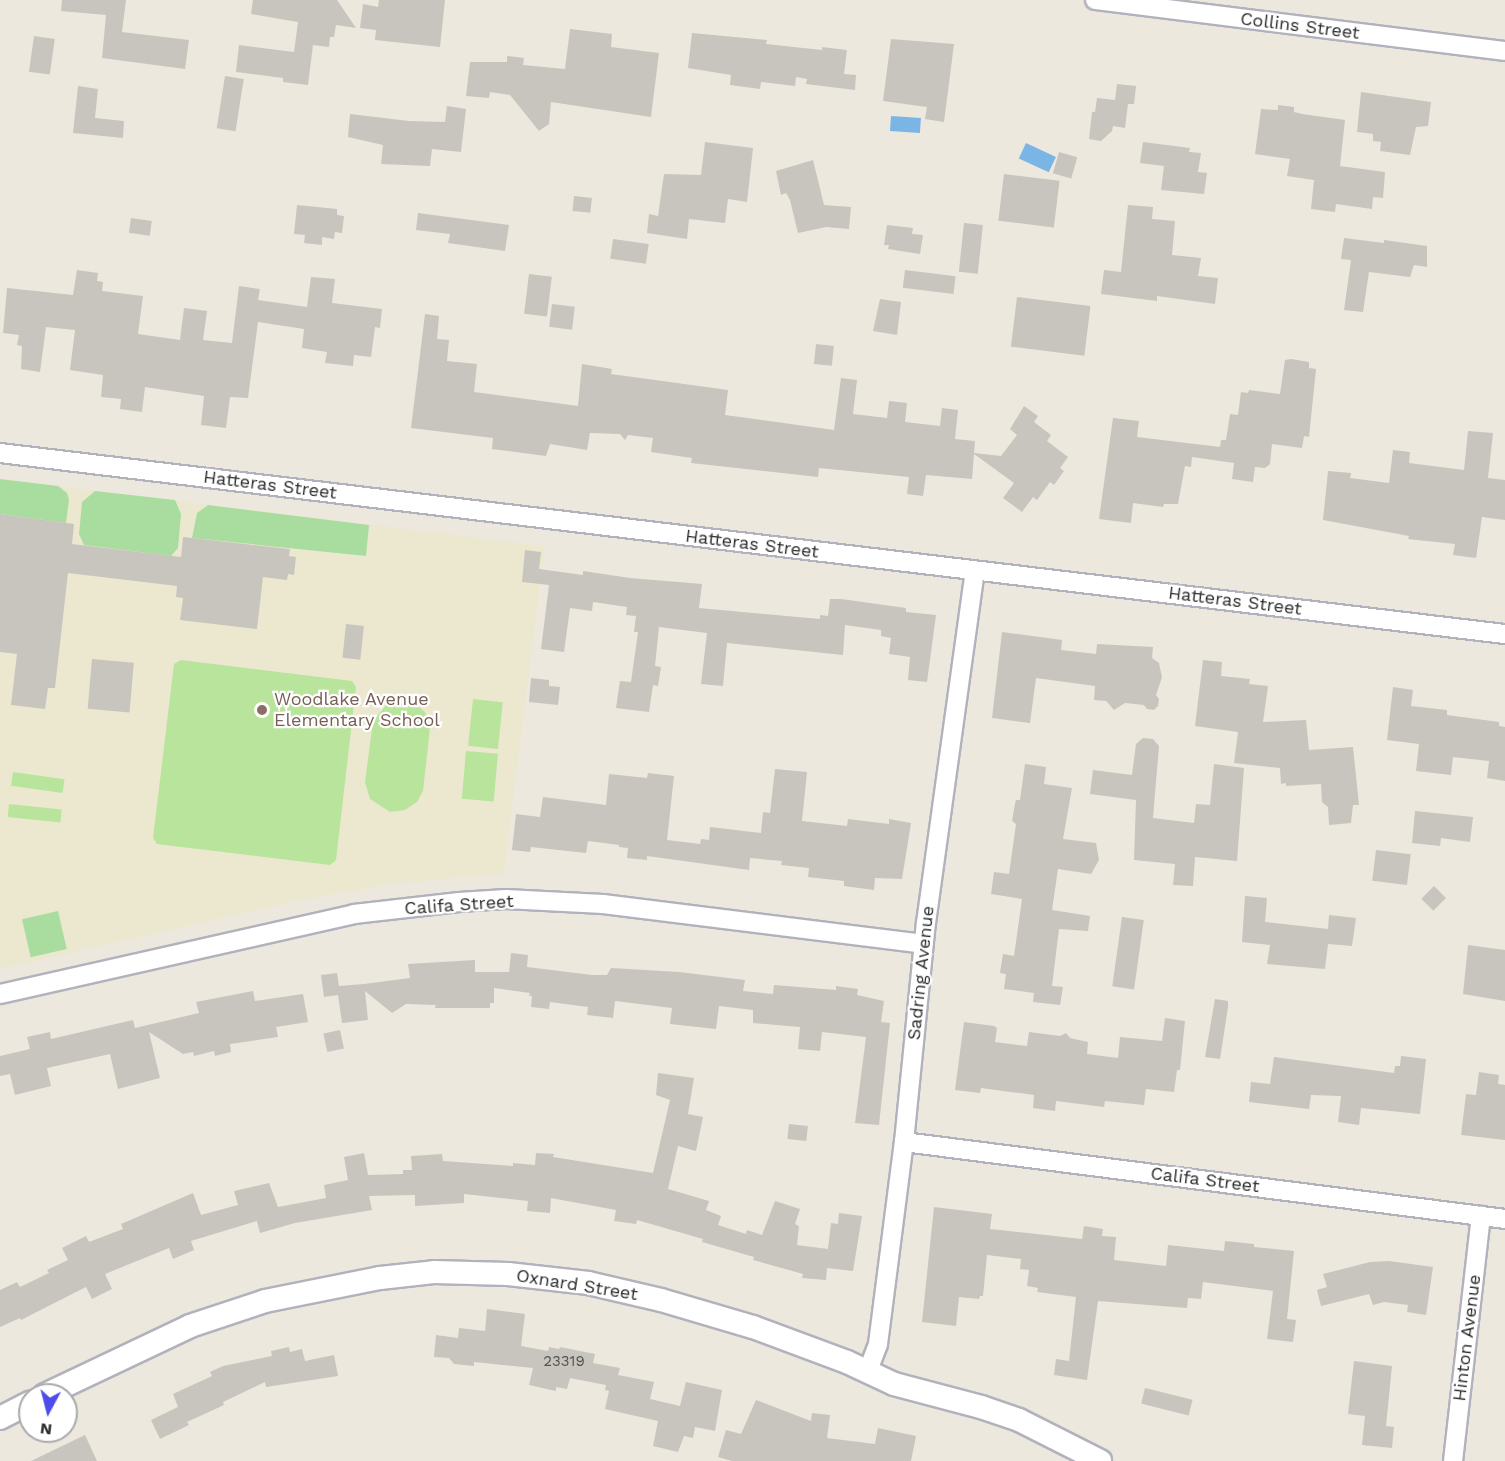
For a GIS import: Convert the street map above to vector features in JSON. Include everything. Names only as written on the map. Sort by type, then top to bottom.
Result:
[{"type":"street","name":"Collins Street","points":[[1095,0],[1505,51]]},
{"type":"street","name":"Hatteras Street","points":[[0,453],[1505,634]]},
{"type":"street","name":"Sadring Avenue","points":[[867,1373],[878,1344],[904,1142],[924,944],[975,572]]},
{"type":"street","name":"Califa Street","points":[[0,994],[354,914],[506,899],[603,904],[924,944]]},
{"type":"street","name":"Califa Street","points":[[904,1142],[1505,1219]]},
{"type":"street","name":"Hinton Avenue","points":[[1453,1461],[1481,1216]]},
{"type":"street","name":"Oxnard Street","points":[[70,1383],[190,1326],[265,1301],[339,1284],[434,1272],[508,1274],[588,1283],[753,1327],[847,1362],[894,1384],[981,1407],[1019,1420],[1100,1461]]},
{"type":"street","points":[[0,1418],[18,1409]]},
{"type":"shaded area","name":"Woodlake Avenue Elementary School","points":[[0,479],[545,546],[504,874],[398,883],[301,900],[0,969]]},
{"type":"green space","points":[[0,479],[58,486],[67,493],[69,500],[66,523],[0,514]]},
{"type":"green space","points":[[95,491],[175,500],[181,514],[178,548],[171,556],[84,545],[79,534],[82,502]]},
{"type":"green space","points":[[208,505],[369,525],[366,556],[192,538],[197,513]]},
{"type":"green space","points":[[181,660],[352,681],[356,687],[336,860],[330,865],[157,844],[153,838],[174,664]]},
{"type":"green space","points":[[473,699],[503,702],[498,749],[468,746]]},
{"type":"green space","points":[[399,700],[413,702],[425,712],[430,728],[423,791],[417,802],[405,810],[390,812],[370,799],[365,782],[373,721],[387,704]]},
{"type":"green space","points":[[466,751],[498,754],[494,802],[462,799]]},
{"type":"green space","points":[[13,772],[64,779],[63,793],[11,786]]},
{"type":"green space","points":[[9,804],[62,810],[60,822],[8,817]]},
{"type":"green space","points":[[58,911],[67,949],[31,957],[22,919]]},
{"type":"water","points":[[891,116],[921,118],[920,133],[890,131]]},
{"type":"water","points":[[1026,143],[1056,157],[1049,172],[1019,158]]},
{"type":"building","points":[[62,0],[126,0],[122,32],[189,40],[185,69],[102,58],[106,15],[61,11]]},
{"type":"building","points":[[253,0],[337,0],[356,28],[336,25],[334,37],[330,37],[329,47],[313,45],[308,85],[283,82],[283,78],[236,72],[239,45],[294,52],[298,22],[251,14]]},
{"type":"building","points":[[379,0],[445,0],[440,47],[375,40],[376,30],[360,28],[363,4],[378,7]]},
{"type":"building","points":[[570,29],[612,34],[611,47],[659,53],[651,117],[551,102],[549,124],[539,131],[510,95],[490,92],[489,98],[466,96],[470,62],[507,62],[507,56],[524,58],[523,65],[565,69]]},
{"type":"building","points":[[692,33],[767,40],[766,44],[822,50],[822,47],[847,50],[844,74],[856,75],[855,90],[806,84],[807,79],[796,77],[795,86],[761,82],[760,89],[730,85],[731,75],[688,68]]},
{"type":"building","points":[[34,36],[55,39],[50,75],[29,72]]},
{"type":"building","points":[[891,39],[954,44],[944,122],[925,119],[927,107],[883,101]]},
{"type":"building","points":[[225,76],[244,79],[235,131],[217,128]]},
{"type":"building","points":[[1117,84],[1136,86],[1134,104],[1128,104],[1125,128],[1113,126],[1112,131],[1101,141],[1089,139],[1092,112],[1095,112],[1097,98],[1115,100]]},
{"type":"building","points":[[78,86],[98,89],[95,118],[124,121],[123,138],[73,133]]},
{"type":"building","points":[[1361,92],[1431,102],[1428,126],[1416,127],[1410,155],[1380,151],[1381,142],[1373,141],[1373,134],[1357,132]]},
{"type":"building","points":[[1278,105],[1294,107],[1294,112],[1302,114],[1345,120],[1340,166],[1385,172],[1383,198],[1373,197],[1372,209],[1336,204],[1335,212],[1311,209],[1314,180],[1287,176],[1290,159],[1255,154],[1261,109],[1278,110]]},
{"type":"building","points":[[447,106],[466,109],[461,152],[432,149],[430,166],[381,164],[383,145],[348,137],[350,114],[409,121],[445,122]]},
{"type":"building","points":[[705,142],[753,148],[747,202],[728,199],[725,223],[689,219],[687,239],[647,233],[649,214],[658,216],[664,174],[701,175]]},
{"type":"building","points":[[1143,142],[1190,148],[1189,152],[1201,153],[1198,172],[1207,173],[1204,194],[1161,190],[1164,166],[1140,163]]},
{"type":"building","points":[[1059,152],[1077,157],[1071,178],[1053,173]]},
{"type":"building","points":[[813,160],[824,205],[851,207],[849,229],[826,227],[798,233],[790,200],[786,193],[781,195],[776,171]]},
{"type":"building","points":[[1004,174],[1060,181],[1054,227],[998,221]]},
{"type":"building","points":[[574,196],[592,198],[590,213],[572,211]]},
{"type":"building","points":[[297,205],[337,209],[337,215],[344,216],[342,233],[335,232],[334,239],[322,237],[322,245],[304,243],[305,235],[294,234]]},
{"type":"building","points":[[1128,205],[1153,207],[1152,219],[1175,221],[1172,255],[1201,258],[1198,276],[1218,278],[1215,304],[1157,296],[1157,301],[1101,294],[1104,270],[1121,272]]},
{"type":"building","points":[[418,213],[509,225],[505,251],[448,243],[450,234],[416,230]]},
{"type":"building","points":[[131,218],[152,221],[150,236],[129,233]]},
{"type":"building","points":[[964,223],[983,225],[978,274],[959,272]]},
{"type":"building","points":[[887,225],[913,228],[912,234],[923,235],[920,254],[888,249],[889,245],[884,245]]},
{"type":"building","points":[[1344,238],[1384,243],[1384,240],[1427,246],[1427,267],[1414,265],[1410,277],[1369,272],[1363,312],[1344,310],[1351,260],[1341,259]]},
{"type":"building","points":[[613,239],[649,244],[646,264],[610,259]]},
{"type":"building","points":[[77,270],[98,273],[97,281],[103,282],[102,291],[143,296],[138,334],[180,340],[184,308],[207,311],[203,340],[232,343],[239,286],[260,289],[258,300],[307,307],[311,277],[335,279],[332,303],[382,309],[380,328],[375,327],[371,357],[354,355],[353,366],[325,363],[327,352],[302,348],[304,329],[258,322],[248,398],[230,397],[226,428],[201,425],[204,396],[145,387],[142,412],[120,409],[121,399],[101,397],[103,375],[70,370],[75,330],[46,327],[40,372],[21,369],[22,346],[17,345],[19,335],[3,333],[7,288],[73,295]]},
{"type":"building","points":[[905,270],[956,276],[953,294],[903,288]]},
{"type":"building","points":[[529,274],[552,277],[547,317],[524,314]]},
{"type":"building","points":[[1017,297],[1090,306],[1084,356],[1011,347]]},
{"type":"building","points":[[880,299],[901,302],[897,335],[873,331]]},
{"type":"building","points":[[552,304],[575,307],[572,330],[549,327]]},
{"type":"building","points":[[425,314],[439,316],[437,339],[449,340],[447,361],[477,364],[474,392],[578,406],[582,364],[612,369],[611,374],[728,390],[725,415],[834,430],[841,378],[857,380],[853,414],[887,418],[889,401],[907,403],[905,422],[940,426],[942,408],[958,410],[955,439],[975,441],[974,453],[1001,456],[1017,435],[1010,429],[1024,406],[1038,416],[1034,422],[1051,435],[1047,441],[1068,457],[1060,468],[1064,471],[1054,485],[1050,482],[1037,500],[1033,497],[1022,512],[1003,498],[1014,483],[974,454],[972,479],[926,475],[923,496],[907,494],[909,477],[819,468],[818,477],[691,463],[692,458],[651,452],[653,438],[628,435],[625,440],[620,434],[590,433],[587,450],[550,444],[546,456],[492,449],[493,438],[411,428]]},
{"type":"building","points":[[816,344],[834,346],[832,366],[814,364]]},
{"type":"building","points":[[1285,360],[1309,362],[1309,368],[1316,369],[1309,437],[1304,436],[1302,448],[1272,444],[1270,464],[1265,468],[1255,467],[1253,482],[1232,479],[1234,463],[1192,457],[1191,467],[1185,466],[1178,504],[1164,504],[1163,507],[1133,503],[1131,523],[1099,519],[1113,418],[1139,421],[1137,437],[1220,447],[1221,440],[1226,440],[1230,414],[1238,415],[1241,392],[1248,393],[1249,390],[1280,394]]},
{"type":"building","points":[[1468,431],[1493,433],[1488,478],[1505,480],[1505,520],[1482,517],[1476,558],[1453,555],[1455,544],[1408,539],[1409,536],[1323,520],[1328,471],[1351,473],[1350,478],[1389,483],[1393,450],[1410,452],[1409,463],[1464,470]]},
{"type":"building","points":[[0,514],[74,524],[72,544],[181,557],[183,537],[290,549],[289,556],[296,557],[294,575],[288,574],[287,580],[263,577],[257,629],[180,620],[183,598],[176,597],[177,586],[68,573],[55,688],[48,688],[45,709],[11,705],[17,654],[0,652]]},
{"type":"building","points":[[525,550],[541,552],[539,569],[583,575],[583,571],[630,578],[702,584],[699,608],[820,619],[820,615],[828,616],[830,599],[841,599],[906,608],[906,612],[936,615],[927,682],[908,680],[910,657],[889,654],[891,638],[881,636],[881,630],[845,625],[843,655],[727,643],[723,686],[701,684],[707,633],[659,627],[655,666],[661,667],[658,686],[653,685],[649,712],[616,708],[620,681],[631,682],[638,632],[634,632],[636,616],[626,615],[627,607],[593,602],[592,611],[570,608],[564,652],[541,649],[549,585],[522,582]]},
{"type":"building","points":[[346,624],[364,626],[360,660],[342,658]]},
{"type":"building","points":[[1002,632],[1062,640],[1061,650],[1096,654],[1097,644],[1153,647],[1152,658],[1159,663],[1162,677],[1156,695],[1159,699],[1158,706],[1154,710],[1147,709],[1144,705],[1125,703],[1114,710],[1106,701],[1094,700],[1095,686],[1036,678],[1030,723],[992,718]]},
{"type":"building","points":[[92,659],[134,663],[129,712],[88,709]]},
{"type":"building","points":[[1203,660],[1222,662],[1221,676],[1250,679],[1249,684],[1268,686],[1263,722],[1306,720],[1309,750],[1353,747],[1359,805],[1353,805],[1351,823],[1329,825],[1328,807],[1322,802],[1321,784],[1286,786],[1286,783],[1281,784],[1280,768],[1234,763],[1238,732],[1195,726]]},
{"type":"building","points":[[531,678],[549,680],[549,686],[560,687],[558,705],[529,702]]},
{"type":"building","points":[[1393,687],[1413,690],[1411,706],[1447,710],[1447,715],[1499,722],[1499,726],[1505,727],[1505,781],[1487,778],[1489,761],[1453,757],[1451,775],[1416,771],[1419,744],[1387,740]]},
{"type":"building","points":[[1143,738],[1153,739],[1159,746],[1153,818],[1194,823],[1196,804],[1210,805],[1214,764],[1244,768],[1237,861],[1195,857],[1193,886],[1173,885],[1175,864],[1134,860],[1136,800],[1090,794],[1093,770],[1132,775],[1136,744]]},
{"type":"building","points":[[1025,764],[1046,767],[1044,784],[1072,788],[1063,839],[1096,843],[1099,860],[1091,874],[1058,869],[1052,910],[1090,916],[1088,931],[1059,929],[1052,986],[1063,987],[1060,1005],[1033,1002],[1034,993],[1004,989],[1006,974],[1000,973],[1003,954],[1014,956],[1022,899],[991,894],[994,872],[1009,874],[1016,824],[1012,821],[1016,800],[1020,800]]},
{"type":"building","points":[[775,769],[807,772],[802,821],[847,826],[848,819],[889,824],[889,819],[911,823],[902,879],[875,878],[874,890],[844,886],[844,881],[808,877],[809,868],[781,865],[782,861],[750,858],[749,870],[647,856],[647,860],[627,858],[628,848],[588,841],[586,853],[531,847],[530,852],[512,850],[516,814],[540,817],[543,797],[606,805],[609,774],[647,778],[648,773],[674,776],[667,840],[700,844],[701,839],[709,840],[710,827],[761,833],[763,812],[770,813]]},
{"type":"building","points":[[1415,811],[1473,817],[1470,842],[1441,838],[1440,846],[1412,843]]},
{"type":"building","points":[[1376,850],[1411,854],[1407,885],[1372,881]]},
{"type":"building","points":[[1434,886],[1446,898],[1433,911],[1421,899]]},
{"type":"building","points":[[1245,896],[1267,898],[1265,922],[1328,929],[1329,915],[1356,918],[1352,946],[1328,944],[1325,969],[1267,964],[1270,945],[1242,942]]},
{"type":"building","points":[[1122,917],[1144,920],[1134,989],[1112,986]]},
{"type":"building","points":[[1468,945],[1505,950],[1505,1001],[1463,994]]},
{"type":"building","points":[[511,953],[528,955],[527,967],[592,975],[607,975],[611,968],[679,972],[745,980],[743,991],[773,994],[774,985],[836,990],[836,986],[858,989],[857,995],[884,1001],[881,1022],[890,1023],[879,1125],[855,1123],[866,1037],[822,1032],[820,1051],[798,1049],[800,1027],[753,1023],[753,1010],[719,1006],[716,1029],[670,1024],[672,1008],[615,1001],[613,1018],[587,1015],[588,1007],[550,1002],[549,1009],[531,1007],[530,993],[494,988],[494,1003],[490,1003],[490,1008],[435,1008],[436,1005],[406,1004],[392,1013],[365,991],[368,1020],[342,1023],[338,995],[324,997],[321,975],[337,973],[339,986],[364,984],[410,978],[408,964],[475,960],[475,972],[509,972]]},
{"type":"building","points":[[253,991],[255,1001],[303,994],[308,1022],[276,1027],[278,1037],[230,1044],[231,1052],[215,1056],[214,1051],[194,1056],[193,1052],[183,1054],[149,1032],[160,1078],[118,1089],[110,1054],[47,1068],[51,1086],[15,1095],[10,1074],[0,1076],[0,1056],[30,1049],[27,1037],[50,1032],[51,1039],[133,1020],[135,1028],[199,1013],[196,1002]]},
{"type":"building","points":[[1215,999],[1228,1001],[1220,1059],[1205,1057]]},
{"type":"building","points":[[1165,1018],[1185,1021],[1180,1070],[1177,1070],[1174,1092],[1146,1089],[1144,1105],[1105,1101],[1104,1107],[1056,1101],[1055,1111],[1033,1108],[1034,1095],[981,1088],[980,1093],[955,1090],[964,1022],[994,1026],[997,1028],[995,1042],[1027,1046],[1029,1032],[1060,1036],[1066,1033],[1070,1038],[1088,1042],[1087,1054],[1118,1058],[1120,1037],[1162,1041]]},
{"type":"building","points":[[340,1030],[344,1049],[327,1052],[323,1034]]},
{"type":"building","points":[[1401,1056],[1426,1059],[1420,1114],[1361,1108],[1359,1125],[1338,1122],[1341,1096],[1311,1095],[1309,1109],[1249,1102],[1251,1082],[1270,1084],[1274,1057],[1394,1073],[1395,1066],[1400,1066]]},
{"type":"building","points":[[1479,1072],[1499,1075],[1498,1084],[1505,1085],[1505,1140],[1461,1135],[1466,1094],[1476,1095]]},
{"type":"building","points":[[658,1073],[694,1078],[688,1114],[703,1117],[696,1151],[678,1146],[668,1189],[709,1201],[706,1210],[721,1216],[718,1225],[746,1234],[747,1230],[762,1235],[775,1201],[800,1209],[795,1224],[799,1226],[797,1245],[828,1249],[831,1223],[838,1224],[839,1213],[862,1216],[853,1271],[827,1268],[826,1280],[802,1278],[803,1274],[753,1260],[754,1257],[702,1242],[703,1239],[637,1220],[636,1224],[614,1221],[616,1210],[551,1198],[550,1213],[527,1211],[528,1201],[464,1194],[464,1203],[415,1206],[415,1195],[369,1196],[372,1210],[295,1223],[260,1233],[257,1221],[191,1241],[194,1250],[173,1259],[169,1248],[105,1274],[112,1289],[92,1299],[86,1287],[21,1320],[20,1318],[0,1327],[0,1290],[17,1282],[20,1287],[49,1273],[47,1270],[68,1260],[62,1248],[86,1236],[89,1242],[123,1229],[121,1224],[193,1193],[201,1215],[238,1205],[234,1191],[269,1183],[278,1207],[326,1198],[324,1185],[348,1180],[344,1157],[364,1153],[368,1175],[403,1174],[403,1170],[412,1170],[411,1156],[442,1154],[443,1161],[513,1166],[513,1163],[535,1165],[536,1153],[554,1154],[553,1157],[653,1173],[670,1100],[656,1095]]},
{"type":"building","points":[[789,1124],[808,1126],[806,1141],[787,1139]]},
{"type":"building","points":[[934,1207],[992,1214],[990,1229],[1082,1239],[1084,1226],[1103,1229],[1102,1236],[1116,1237],[1114,1260],[1166,1266],[1168,1245],[1224,1251],[1225,1241],[1294,1251],[1287,1319],[1296,1320],[1293,1342],[1267,1339],[1273,1291],[1203,1282],[1201,1299],[1188,1298],[1187,1308],[1098,1301],[1087,1380],[1054,1375],[1056,1359],[1069,1361],[1076,1297],[1037,1292],[1038,1288],[1027,1286],[1029,1270],[1020,1269],[1021,1259],[987,1255],[983,1296],[979,1299],[959,1297],[956,1326],[922,1322]]},
{"type":"building","points":[[1389,1261],[1433,1267],[1426,1315],[1407,1312],[1408,1305],[1384,1302],[1373,1305],[1369,1294],[1321,1306],[1317,1290],[1327,1287],[1323,1274],[1370,1262]]},
{"type":"building","points":[[487,1309],[525,1314],[521,1346],[548,1351],[549,1347],[559,1349],[560,1347],[595,1354],[593,1363],[620,1368],[618,1375],[654,1382],[650,1399],[680,1406],[686,1382],[722,1390],[715,1431],[695,1427],[693,1438],[684,1436],[678,1452],[653,1446],[658,1421],[605,1409],[609,1391],[605,1390],[606,1385],[570,1378],[567,1389],[556,1387],[556,1391],[529,1385],[533,1368],[474,1362],[474,1366],[454,1364],[449,1358],[434,1357],[436,1335],[458,1338],[459,1328],[485,1331]]},
{"type":"building","points":[[289,1347],[290,1352],[302,1349],[305,1361],[334,1355],[338,1376],[266,1387],[265,1382],[223,1402],[224,1405],[187,1422],[189,1425],[160,1439],[151,1420],[178,1407],[173,1394],[212,1376],[210,1372],[223,1366],[272,1356],[271,1351]]},
{"type":"building","points":[[1354,1361],[1392,1366],[1386,1426],[1394,1427],[1392,1448],[1362,1445],[1365,1416],[1348,1414]]},
{"type":"building","points":[[1145,1388],[1193,1400],[1189,1415],[1141,1404]]},
{"type":"building","points":[[756,1400],[811,1421],[812,1413],[830,1415],[827,1438],[875,1444],[878,1428],[916,1436],[911,1461],[732,1461],[718,1457],[726,1430],[741,1434]]},
{"type":"building","points":[[85,1435],[97,1461],[31,1461],[68,1443],[78,1443],[78,1438]]},
{"type":"place","name":"Woodlake Avenue Elementary School","points":[[262,710]]}]
